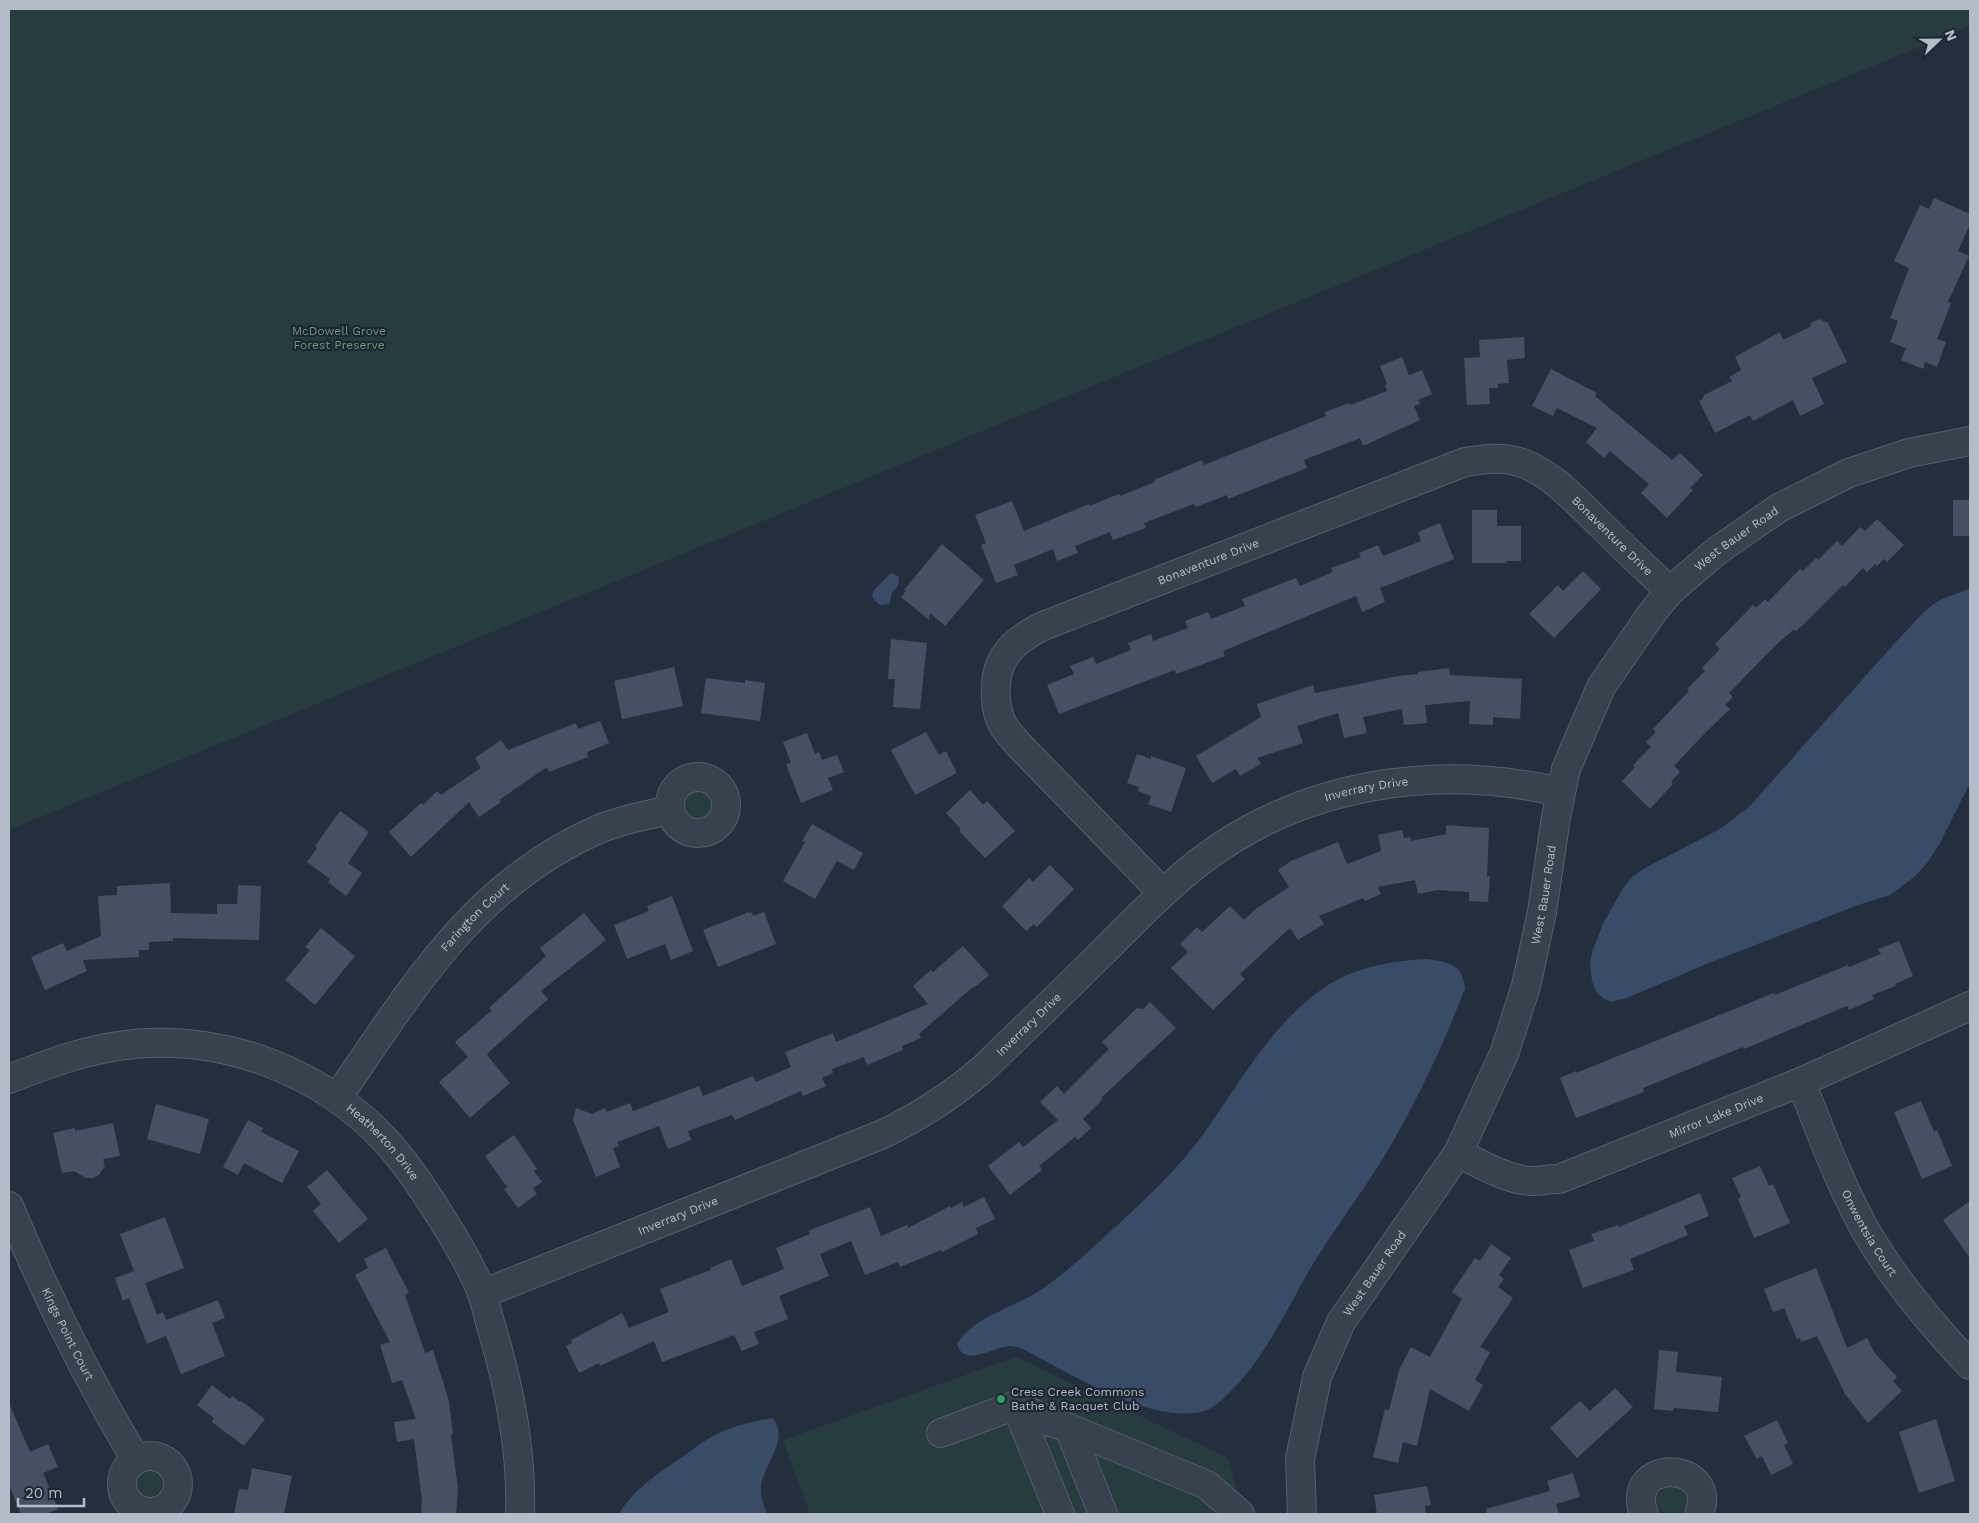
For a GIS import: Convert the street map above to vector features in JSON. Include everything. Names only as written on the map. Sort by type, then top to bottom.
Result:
[{"type":"street","name":"West Bauer Road","points":[[1302,1514],[1300,1459],[1317,1377],[1341,1322],[1387,1254],[1444,1176],[1458,1153],[1504,1054],[1526,986],[1542,912],[1560,792],[1575,747],[1601,687],[1652,613],[1670,592],[1718,550],[1779,508],[1848,473],[1910,453],[1970,440]]},
{"type":"street","name":"Bonaventure Drive","points":[[1162,892],[1018,744],[1003,726],[997,711],[995,682],[1001,662],[1013,644],[1023,636],[1043,626],[1465,462],[1487,458],[1500,458],[1521,462],[1542,472],[1571,496],[1670,592]]},
{"type":"street","name":"Inverrary Drive","points":[[482,1294],[883,1134],[920,1116],[958,1091],[985,1067],[1162,892],[1200,862],[1246,831],[1296,807],[1338,793],[1380,784],[1439,778],[1528,785],[1560,792]]},
{"type":"street","name":"Farington Court","points":[[337,1098],[428,966],[461,928],[517,876],[555,852],[598,830],[634,818],[670,810]]},
{"type":"street","name":"Mirror Lake Drive","points":[[1458,1153],[1497,1172],[1516,1178],[1532,1181],[1559,1179],[1801,1082],[1970,1006]]},
{"type":"street","name":"Heatherton Drive","points":[[9,1079],[56,1060],[91,1050],[134,1044],[166,1043],[202,1046],[235,1052],[284,1069],[337,1098],[368,1123],[386,1141],[417,1179],[463,1252],[482,1294],[499,1351],[514,1420],[521,1491],[520,1514]]},
{"type":"street","name":"Onwentsia Court","points":[[1801,1082],[1838,1174],[1863,1225],[1888,1266],[1946,1339],[1970,1365]]},
{"type":"street","name":"Kings Point Court","points":[[9,1206],[70,1340],[108,1414],[136,1460]]},
{"type":"street","points":[[1016,1405],[1060,1514]]},
{"type":"street","points":[[941,1433],[1016,1405],[1050,1422],[1069,1428],[1207,1485],[1240,1514]]},
{"type":"street","points":[[1069,1428],[1103,1514]]},
{"type":"street","points":[[1644,1514],[1641,1507],[1641,1496],[1645,1486],[1652,1478],[1661,1473],[1672,1471],[1682,1473],[1691,1478],[1698,1486],[1702,1507],[1699,1514]]},
{"type":"green space","name":"McDowell Grove Forest Preserve","points":[[9,9],[1970,9],[1970,26],[9,830]]},
{"type":"green space","points":[[699,789],[710,793],[714,804],[710,815],[699,819],[688,815],[684,804],[688,793]]},
{"type":"green space","name":"Cress Creek Commons Bathe & Racquet Club","points":[[1016,1357],[1228,1458],[1244,1514],[810,1514],[783,1440]]},
{"type":"green space","points":[[150,1469],[161,1473],[165,1484],[161,1495],[150,1499],[139,1495],[135,1484],[139,1473]]},
{"type":"green space","points":[[1672,1486],[1682,1491],[1687,1501],[1682,1511],[1672,1516],[1662,1511],[1657,1501],[1662,1491]]},
{"type":"water","points":[[891,573],[898,576],[899,582],[889,604],[880,605],[872,596],[874,590]]},
{"type":"water","points":[[1970,589],[1970,783],[1939,845],[1927,863],[1914,877],[1890,895],[1858,905],[1704,965],[1627,998],[1611,1002],[1603,998],[1596,991],[1592,981],[1590,963],[1593,949],[1603,924],[1623,888],[1633,876],[1720,829],[1749,807],[1922,614],[1936,602]]},
{"type":"water","points":[[1426,959],[1453,965],[1461,973],[1465,988],[1437,1056],[1392,1144],[1316,1259],[1266,1347],[1242,1379],[1221,1401],[1207,1410],[1187,1414],[1164,1411],[1139,1405],[1114,1395],[1019,1348],[1002,1347],[972,1356],[966,1355],[961,1351],[957,1344],[973,1326],[1045,1287],[1076,1263],[1163,1181],[1198,1141],[1271,1038],[1305,1002],[1325,987],[1349,974],[1387,963]]},
{"type":"water","points":[[773,1418],[779,1436],[761,1487],[767,1514],[619,1514],[641,1487],[706,1440],[737,1426]]},
{"type":"building","points":[[1934,198],[1970,214],[1970,224],[1958,251],[1969,256],[1948,302],[1951,303],[1937,339],[1946,342],[1937,367],[1925,362],[1923,369],[1901,360],[1906,348],[1890,342],[1898,321],[1890,318],[1909,268],[1894,261],[1920,205],[1929,209]]},
{"type":"building","points":[[1819,319],[1828,323],[1847,362],[1812,378],[1824,404],[1800,416],[1793,400],[1753,421],[1750,415],[1715,433],[1699,401],[1703,399],[1704,395],[1732,381],[1729,377],[1741,370],[1735,357],[1780,332],[1783,340],[1810,327],[1811,323]]},
{"type":"building","points":[[1524,337],[1525,358],[1507,360],[1509,383],[1498,384],[1498,388],[1489,388],[1490,404],[1467,405],[1464,358],[1480,357],[1479,340]]},
{"type":"building","points":[[1402,357],[1409,375],[1422,370],[1432,394],[1418,400],[1420,404],[1414,406],[1420,420],[1363,446],[1360,438],[1304,460],[1307,468],[1228,499],[1227,495],[1196,507],[1194,504],[1144,523],[1146,528],[1113,540],[1110,532],[1075,546],[1078,553],[1057,561],[1053,549],[1014,565],[1018,575],[996,583],[981,545],[986,543],[975,515],[1012,501],[1024,531],[1089,504],[1089,506],[1119,494],[1120,496],[1202,460],[1204,465],[1326,416],[1325,412],[1387,391],[1385,385],[1387,384],[1380,366]]},
{"type":"building","points":[[1551,369],[1597,393],[1595,396],[1672,460],[1680,453],[1703,475],[1690,488],[1693,490],[1667,518],[1641,493],[1649,484],[1610,451],[1604,458],[1586,442],[1597,428],[1557,408],[1553,416],[1532,406]]},
{"type":"building","points":[[1953,500],[1970,500],[1970,536],[1953,536]]},
{"type":"building","points":[[1472,510],[1497,510],[1497,526],[1521,526],[1521,561],[1472,563]]},
{"type":"building","points":[[1877,519],[1904,545],[1887,562],[1884,559],[1867,572],[1863,568],[1845,587],[1843,585],[1796,631],[1794,629],[1775,646],[1729,693],[1733,697],[1725,705],[1730,709],[1674,766],[1680,772],[1671,782],[1673,784],[1650,809],[1622,781],[1635,767],[1633,765],[1651,747],[1646,742],[1656,732],[1653,729],[1689,691],[1687,689],[1705,671],[1702,668],[1720,649],[1715,644],[1753,605],[1756,608],[1765,599],[1768,602],[1800,569],[1803,571],[1816,558],[1818,560],[1837,541],[1842,546],[1860,527],[1865,531]]},
{"type":"building","points":[[1440,523],[1454,559],[1380,588],[1385,602],[1362,612],[1356,596],[1223,651],[1225,656],[1176,674],[1175,670],[1059,714],[1047,685],[1074,674],[1070,666],[1093,657],[1096,664],[1131,650],[1128,643],[1151,634],[1153,641],[1188,628],[1185,621],[1208,612],[1211,619],[1245,606],[1242,599],[1296,578],[1300,586],[1333,572],[1331,568],[1361,557],[1359,553],[1378,545],[1383,556],[1421,541],[1418,532]]},
{"type":"building","points":[[942,544],[984,580],[945,626],[930,613],[929,620],[901,597],[906,591],[904,590]]},
{"type":"building","points":[[1583,571],[1601,589],[1554,638],[1529,614],[1558,585],[1563,591]]},
{"type":"building","points":[[891,639],[927,643],[920,709],[893,707],[895,679],[888,679]]},
{"type":"building","points":[[674,667],[683,706],[622,719],[614,681]]},
{"type":"building","points":[[1449,668],[1450,675],[1522,679],[1520,719],[1493,717],[1493,725],[1469,724],[1470,701],[1425,705],[1427,723],[1404,725],[1402,709],[1363,717],[1367,733],[1344,738],[1338,713],[1297,726],[1303,743],[1257,758],[1261,764],[1240,776],[1236,769],[1212,783],[1196,756],[1261,717],[1257,704],[1313,685],[1315,693],[1398,676],[1418,674],[1418,672]]},
{"type":"building","points":[[706,678],[745,683],[745,680],[765,683],[760,721],[701,713]]},
{"type":"building","points":[[600,721],[609,743],[587,752],[588,757],[549,772],[547,767],[499,800],[501,802],[479,817],[469,802],[411,857],[389,832],[421,803],[423,805],[437,791],[441,795],[481,768],[475,758],[501,740],[508,750],[576,723],[578,729]]},
{"type":"building","points":[[926,732],[939,755],[946,751],[957,773],[915,795],[891,750]]},
{"type":"building","points":[[807,733],[815,754],[819,752],[822,760],[837,755],[844,772],[828,778],[833,790],[801,803],[786,764],[791,763],[783,742]]},
{"type":"building","points":[[1137,754],[1151,759],[1151,756],[1186,768],[1171,812],[1148,804],[1151,796],[1138,791],[1139,787],[1127,783]]},
{"type":"building","points":[[970,790],[983,805],[987,801],[1015,831],[985,858],[960,832],[960,828],[946,813]]},
{"type":"building","points":[[340,811],[369,832],[348,863],[362,873],[346,896],[328,882],[330,879],[307,862],[317,848],[315,846]]},
{"type":"building","points":[[812,824],[863,853],[854,870],[837,861],[815,899],[783,881],[805,842],[802,841]]},
{"type":"building","points":[[1446,825],[1489,828],[1487,877],[1490,876],[1488,902],[1469,901],[1469,892],[1438,890],[1418,894],[1415,880],[1378,887],[1381,894],[1365,901],[1363,898],[1319,916],[1324,924],[1298,940],[1290,928],[1240,974],[1245,979],[1213,1010],[1171,968],[1188,952],[1180,944],[1197,927],[1202,932],[1230,906],[1244,920],[1257,908],[1289,887],[1278,870],[1291,861],[1338,842],[1347,864],[1381,851],[1378,835],[1402,830],[1404,838],[1410,837],[1411,841],[1446,834]]},
{"type":"building","points":[[1050,865],[1074,889],[1037,927],[1034,924],[1026,931],[1002,906],[1029,878],[1033,882]]},
{"type":"building","points":[[170,883],[171,913],[217,914],[217,904],[237,904],[238,885],[261,886],[259,940],[173,938],[173,941],[149,942],[149,950],[139,950],[139,957],[83,960],[87,971],[45,990],[31,957],[63,943],[67,951],[101,936],[98,896],[117,895],[117,886]]},
{"type":"building","points":[[672,896],[693,951],[671,960],[665,944],[627,959],[614,925],[649,911],[647,906]]},
{"type":"building","points":[[749,912],[749,914],[752,912],[753,916],[764,912],[776,944],[718,967],[703,930]]},
{"type":"building","points":[[584,913],[606,940],[541,991],[548,999],[489,1052],[487,1055],[510,1083],[470,1118],[439,1082],[468,1057],[455,1042],[492,1010],[489,1008],[546,956],[540,948]]},
{"type":"building","points":[[321,928],[355,956],[315,1005],[285,980],[310,950],[305,947]]},
{"type":"building","points":[[1899,941],[1913,976],[1895,984],[1896,986],[1872,995],[1874,999],[1849,1010],[1847,1006],[1744,1049],[1743,1047],[1643,1088],[1644,1092],[1576,1118],[1560,1078],[1774,993],[1775,995],[1848,965],[1849,967],[1881,954],[1878,949]]},
{"type":"building","points":[[963,946],[989,975],[919,1034],[921,1038],[902,1046],[903,1050],[867,1065],[864,1057],[832,1069],[833,1073],[822,1078],[826,1086],[803,1096],[801,1091],[735,1120],[732,1115],[688,1131],[691,1140],[668,1149],[659,1126],[617,1142],[619,1146],[613,1148],[620,1167],[596,1177],[573,1120],[576,1108],[592,1114],[605,1108],[607,1112],[630,1103],[633,1111],[699,1086],[703,1096],[753,1076],[756,1082],[791,1067],[785,1052],[833,1033],[836,1042],[928,1004],[913,986],[931,970],[933,972]]},
{"type":"building","points":[[1150,1002],[1176,1028],[1101,1098],[1103,1099],[1083,1119],[1091,1128],[1078,1140],[1075,1137],[1039,1166],[1042,1170],[1010,1195],[988,1166],[1019,1142],[1023,1147],[1058,1120],[1040,1102],[1057,1086],[1064,1094],[1109,1049],[1102,1042],[1137,1008],[1143,1009]]},
{"type":"building","points":[[1921,1101],[1934,1132],[1937,1130],[1952,1166],[1922,1179],[1894,1112]]},
{"type":"building","points":[[156,1104],[209,1119],[200,1154],[147,1139]]},
{"type":"building","points":[[248,1120],[263,1128],[261,1132],[299,1151],[282,1183],[244,1163],[238,1175],[223,1167]]},
{"type":"building","points":[[113,1123],[120,1156],[103,1159],[105,1166],[99,1175],[93,1178],[86,1178],[74,1171],[62,1173],[53,1133],[75,1128],[75,1131]]},
{"type":"building","points":[[514,1135],[537,1169],[534,1171],[542,1182],[533,1188],[537,1194],[518,1208],[504,1189],[507,1187],[485,1156]]},
{"type":"building","points":[[1760,1166],[1769,1186],[1773,1184],[1790,1223],[1754,1238],[1738,1199],[1741,1197],[1732,1178]]},
{"type":"building","points":[[327,1170],[368,1219],[339,1243],[313,1211],[321,1204],[307,1187]]},
{"type":"building","points":[[1700,1193],[1709,1216],[1684,1226],[1688,1235],[1630,1259],[1634,1270],[1583,1288],[1569,1250],[1594,1241],[1591,1234],[1618,1225],[1619,1227]]},
{"type":"building","points":[[984,1197],[995,1219],[976,1228],[978,1234],[942,1252],[941,1250],[900,1267],[898,1262],[865,1275],[851,1241],[820,1254],[829,1276],[779,1296],[788,1319],[754,1332],[759,1344],[742,1351],[734,1335],[662,1362],[654,1341],[600,1366],[599,1363],[579,1373],[566,1346],[572,1343],[571,1340],[622,1313],[629,1328],[669,1312],[660,1289],[711,1270],[710,1268],[731,1259],[742,1286],[784,1269],[776,1248],[810,1234],[808,1231],[870,1207],[881,1236],[907,1225],[908,1228],[950,1206],[951,1208],[962,1202],[964,1207]]},
{"type":"building","points":[[1970,1201],[1970,1258],[1943,1220]]},
{"type":"building","points":[[165,1217],[184,1268],[145,1283],[157,1315],[163,1312],[166,1320],[218,1300],[225,1318],[212,1323],[225,1356],[181,1374],[166,1336],[147,1344],[129,1298],[123,1301],[115,1278],[134,1271],[120,1234]]},
{"type":"building","points":[[1491,1244],[1511,1258],[1499,1275],[1504,1279],[1498,1287],[1513,1298],[1480,1347],[1490,1352],[1475,1380],[1483,1385],[1469,1411],[1430,1389],[1417,1446],[1403,1442],[1398,1463],[1373,1457],[1385,1409],[1389,1410],[1399,1370],[1411,1347],[1430,1357],[1462,1299],[1452,1292],[1475,1258],[1480,1261]]},
{"type":"building","points":[[386,1248],[409,1293],[405,1295],[425,1353],[433,1350],[449,1401],[458,1489],[456,1514],[421,1514],[422,1499],[414,1439],[397,1442],[394,1422],[416,1419],[402,1380],[392,1383],[380,1345],[390,1342],[355,1275],[368,1268],[364,1259]]},
{"type":"building","points":[[1816,1268],[1847,1348],[1867,1338],[1874,1352],[1897,1377],[1893,1381],[1902,1391],[1868,1423],[1845,1394],[1817,1336],[1801,1342],[1800,1338],[1797,1339],[1784,1308],[1773,1312],[1764,1289]]},
{"type":"building","points":[[1659,1350],[1678,1352],[1676,1372],[1722,1377],[1718,1412],[1674,1408],[1673,1411],[1654,1409]]},
{"type":"building","points":[[212,1385],[230,1399],[232,1396],[241,1401],[265,1419],[244,1446],[212,1422],[214,1418],[197,1405]]},
{"type":"building","points":[[1615,1388],[1633,1407],[1577,1458],[1550,1428],[1580,1401],[1590,1411]]},
{"type":"building","points":[[9,1403],[30,1452],[48,1444],[58,1467],[43,1473],[58,1509],[46,1514],[21,1514],[9,1485]]},
{"type":"building","points":[[1936,1419],[1955,1481],[1919,1493],[1899,1432]]},
{"type":"building","points":[[1777,1420],[1788,1443],[1784,1445],[1793,1464],[1771,1475],[1762,1456],[1757,1459],[1744,1436]]},
{"type":"building","points":[[252,1468],[292,1476],[284,1514],[234,1514],[239,1489],[248,1490]]},
{"type":"building","points":[[1573,1473],[1580,1497],[1556,1504],[1559,1514],[1487,1514],[1486,1509],[1550,1491],[1547,1481]]},
{"type":"building","points":[[1427,1486],[1431,1505],[1425,1506],[1426,1514],[1377,1514],[1374,1495]]},
{"type":"place","name":"Cress Creek Commons Bathe & Racquet Club","points":[[1001,1399]]}]
